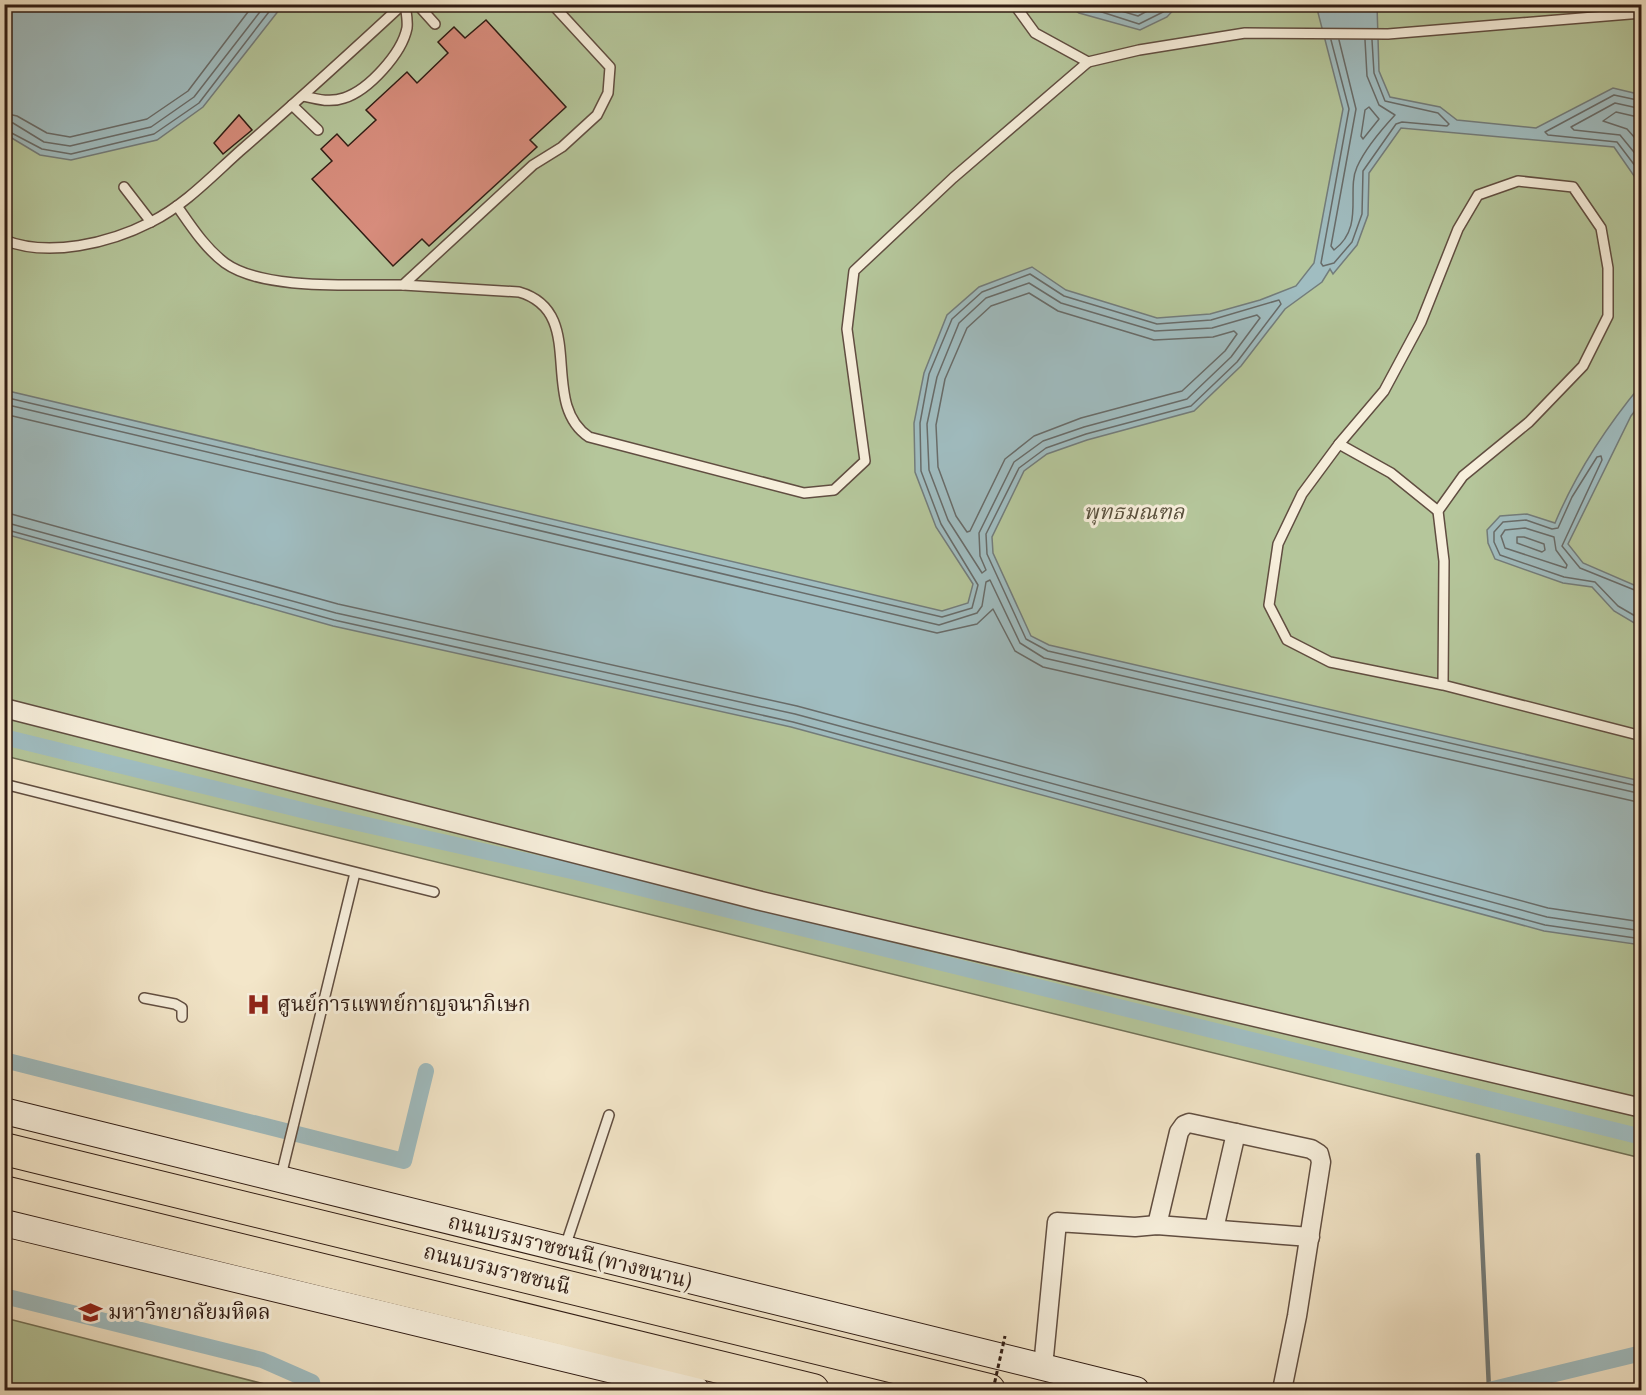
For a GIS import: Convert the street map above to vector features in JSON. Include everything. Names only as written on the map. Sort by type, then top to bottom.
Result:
[{"type":"highway","name":"ถนนบรมราชชนนี","points":[[4,1149],[991,1390]]},
{"type":"highway","name":"ถนนบรมราชชนนี","points":[[4,1192],[813,1390]]},
{"type":"main road","name":"ถนนบรมราชชนนี (ทางขนาน)","points":[[4,1112],[1136,1390]]},
{"type":"main road","points":[[4,1223],[696,1390]]},
{"type":"street","points":[[4,708],[758,900],[1641,1108]]},
{"type":"street","points":[[1157,1225],[1179,1132],[1184,1125],[1190,1123],[1311,1149],[1318,1154],[1321,1162],[1310,1237],[1282,1390]]},
{"type":"street","points":[[1214,1229],[1236,1133]]},
{"type":"street","points":[[1043,1367],[1057,1222],[1135,1227],[1157,1225],[1310,1237]]},
{"type":"lane","points":[[303,96],[326,100],[343,99],[358,91],[388,63],[401,46],[408,26],[404,4]]},
{"type":"lane","points":[[4,240],[42,247],[82,245],[117,236],[151,222],[177,206],[404,4]]},
{"type":"lane","points":[[417,4],[435,24]]},
{"type":"lane","points":[[403,285],[533,165],[581,131],[603,104],[611,77],[610,67],[552,4]]},
{"type":"lane","points":[[1014,4],[1035,33],[1088,62]]},
{"type":"lane","points":[[177,206],[208,249],[241,273],[278,281],[403,285],[519,292],[531,296],[544,305],[553,318],[558,332],[560,364],[572,420],[577,429],[589,437],[804,493],[834,490],[865,461],[847,329],[854,271],[953,178],[1088,62],[1139,50],[1245,33],[1388,34],[1641,13]]},
{"type":"lane","points":[[292,105],[318,130]]},
{"type":"lane","points":[[1443,685],[1444,561],[1438,510],[1463,476],[1529,422],[1583,366],[1608,316],[1608,268],[1601,228],[1573,187],[1518,181],[1478,195],[1458,230],[1421,322],[1384,391],[1339,444],[1302,494],[1278,544],[1269,605],[1287,640],[1330,662],[1443,685],[1641,736]]},
{"type":"lane","points":[[124,187],[151,222]]},
{"type":"lane","points":[[1339,444],[1391,473],[1438,510]]},
{"type":"lane","points":[[4,784],[434,892]]},
{"type":"lane","points":[[280,1179],[355,873]]},
{"type":"lane","points":[[144,998],[175,1004],[182,1008],[182,1017]]},
{"type":"lane","points":[[564,1249],[609,1115]]},
{"type":"path","points":[[991,1390],[1005,1336]]},
{"type":"green space","name":"พุทธมณฑล","points":[[5,5],[1641,5],[1641,1158],[5,756]]},
{"type":"green space","points":[[5,1318],[288,1390],[5,1390]]},
{"type":"water","points":[[5,4],[283,5],[203,107],[157,140],[71,160],[40,155],[5,134]]},
{"type":"water","points":[[1067,5],[1178,5],[1167,17],[1140,30],[1079,13]]},
{"type":"water","points":[[1316,5],[1377,5],[1379,71],[1390,97],[1440,107],[1457,120],[1536,128],[1613,88],[1638,94],[1642,98],[1641,186],[1614,147],[1401,128],[1369,173],[1368,215],[1357,245],[1333,274],[1330,269],[1322,282],[1285,309],[1241,366],[1194,411],[1087,440],[1047,454],[1024,471],[992,537],[993,553],[1031,636],[1049,645],[1641,781],[1641,945],[1544,931],[791,727],[333,626],[5,534],[4,390],[942,611],[968,603],[973,584],[936,527],[915,472],[914,423],[924,373],[947,315],[979,287],[1032,267],[1066,290],[1157,318],[1210,314],[1260,300],[1296,286],[1314,263],[1343,109]]},
{"type":"water","points":[[1641,385],[1641,403],[1631,416],[1568,544],[1583,563],[1641,588],[1641,627],[1614,611],[1592,587],[1563,583],[1495,559],[1488,543],[1487,530],[1500,516],[1527,514],[1555,523],[1593,451]]},
{"type":"building","points":[[486,20],[566,107],[530,140],[537,147],[429,246],[422,239],[393,266],[312,179],[332,161],[321,149],[337,134],[348,146],[376,120],[366,110],[407,72],[417,83],[448,53],[438,42],[454,27],[465,38]]},
{"type":"building","points":[[239,115],[252,130],[223,154],[214,143]]},
{"type":"waterway","points":[[4,737],[318,814],[576,872],[1642,1137]]},
{"type":"waterway","points":[[4,1060],[404,1161],[426,1071]]},
{"type":"waterway","points":[[1478,1155],[1489,1389]]},
{"type":"waterway","points":[[4,1296],[262,1360],[312,1382],[314,1390]]},
{"type":"waterway","points":[[1489,1390],[1642,1353]]},
{"type":"place","name":"ศูนย์การแพทย์กาญจนาภิเษก","points":[[259,1004]]},
{"type":"place","name":"มหาวิทยาลัยมหิดล","points":[[90,1312]]}]
